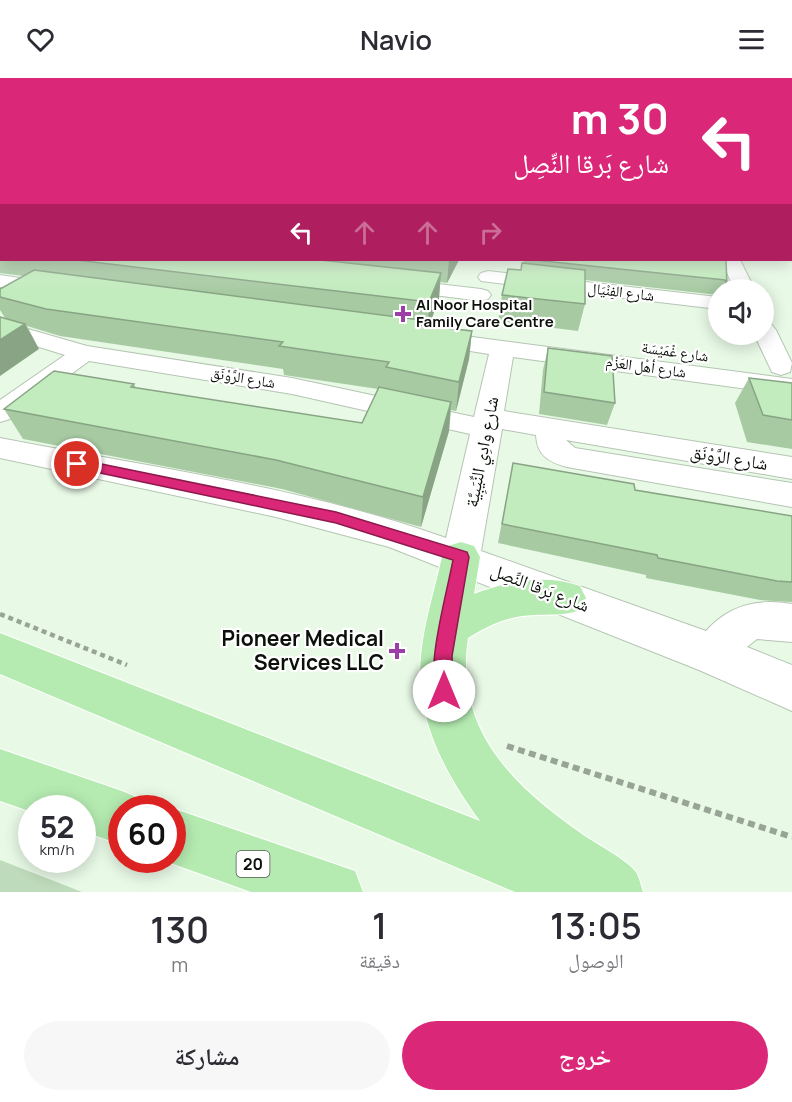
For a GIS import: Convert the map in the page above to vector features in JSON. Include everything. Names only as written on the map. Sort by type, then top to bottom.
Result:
[{"type":"main road","points":[[461,557],[451,626],[443,656],[444,691],[453,729],[472,767],[501,804],[538,837],[614,892]]},
{"type":"main road","points":[[451,626],[476,610],[504,600],[534,596],[566,598]]},
{"type":"main road","points":[[0,652],[585,892]]},
{"type":"main road","points":[[0,775],[108,813]]},
{"type":"main road","name":"20","points":[[186,841],[334,892]]},
{"type":"street","points":[[731,261],[740,279]]},
{"type":"street","points":[[376,282],[479,302]]},
{"type":"street","points":[[5,291],[37,286],[73,291]]},
{"type":"street","points":[[406,335],[479,302]]},
{"type":"street","points":[[479,302],[502,348]]},
{"type":"street","name":"شارع الفِنْيَال","points":[[479,302],[708,303]]},
{"type":"street","name":"شارع الرَّوْنَق","points":[[0,328],[84,352],[292,386],[488,424],[550,428],[552,448],[567,457],[792,468]]},
{"type":"street","name":"شارع غْمَيْسَة","points":[[502,348],[567,356],[572,343],[588,340],[788,374]]},
{"type":"street","points":[[772,345],[788,374]]},
{"type":"street","name":"شارع وادِي النِّيَبِيَّة","points":[[461,557],[502,348]]},
{"type":"street","points":[[0,413],[84,352]]},
{"type":"street","name":"شارع بَرقا النِّصِل","points":[[0,448],[336,517],[461,557],[714,655],[792,688]]},
{"type":"street","points":[[686,464],[792,495]]},
{"type":"street","points":[[714,655],[730,632],[741,624],[769,620],[792,623]]},
{"type":"path","points":[[0,614],[131,667]]},
{"type":"path","points":[[453,729],[792,837]]},
{"type":"green space","points":[[0,860],[18,867],[18,873],[33,873],[82,892],[0,892]]},
{"type":"building","points":[[84,261],[329,261],[441,273],[429,302]]},
{"type":"building","points":[[544,261],[726,261],[727,279]]},
{"type":"building","points":[[522,263],[585,270],[585,304],[502,295],[508,269],[521,270]]},
{"type":"building","points":[[34,270],[421,320],[418,325],[472,331],[459,382],[386,367],[389,362],[279,346],[283,342],[46,309],[0,297],[0,289]]},
{"type":"building","points":[[0,317],[25,324],[0,340]]},
{"type":"building","points":[[548,348],[612,356],[615,403],[544,392]]},
{"type":"building","points":[[54,371],[134,384],[131,387],[362,423],[379,387],[451,402],[423,497],[276,460],[4,409]]},
{"type":"building","points":[[749,378],[792,383],[792,420],[763,415]]},
{"type":"building","points":[[513,463],[634,484],[635,490],[792,516],[792,582],[658,558],[657,555],[502,524]]},
{"type":"place","name":"Al Noor Hospital Family Care Centre","points":[[403,314]]},
{"type":"place","name":"Pioneer Medical Services LLC","points":[[397,651]]},
{"type":"route","points":[[77,464],[336,517],[461,557],[451,626],[443,656],[444,691]]}]
